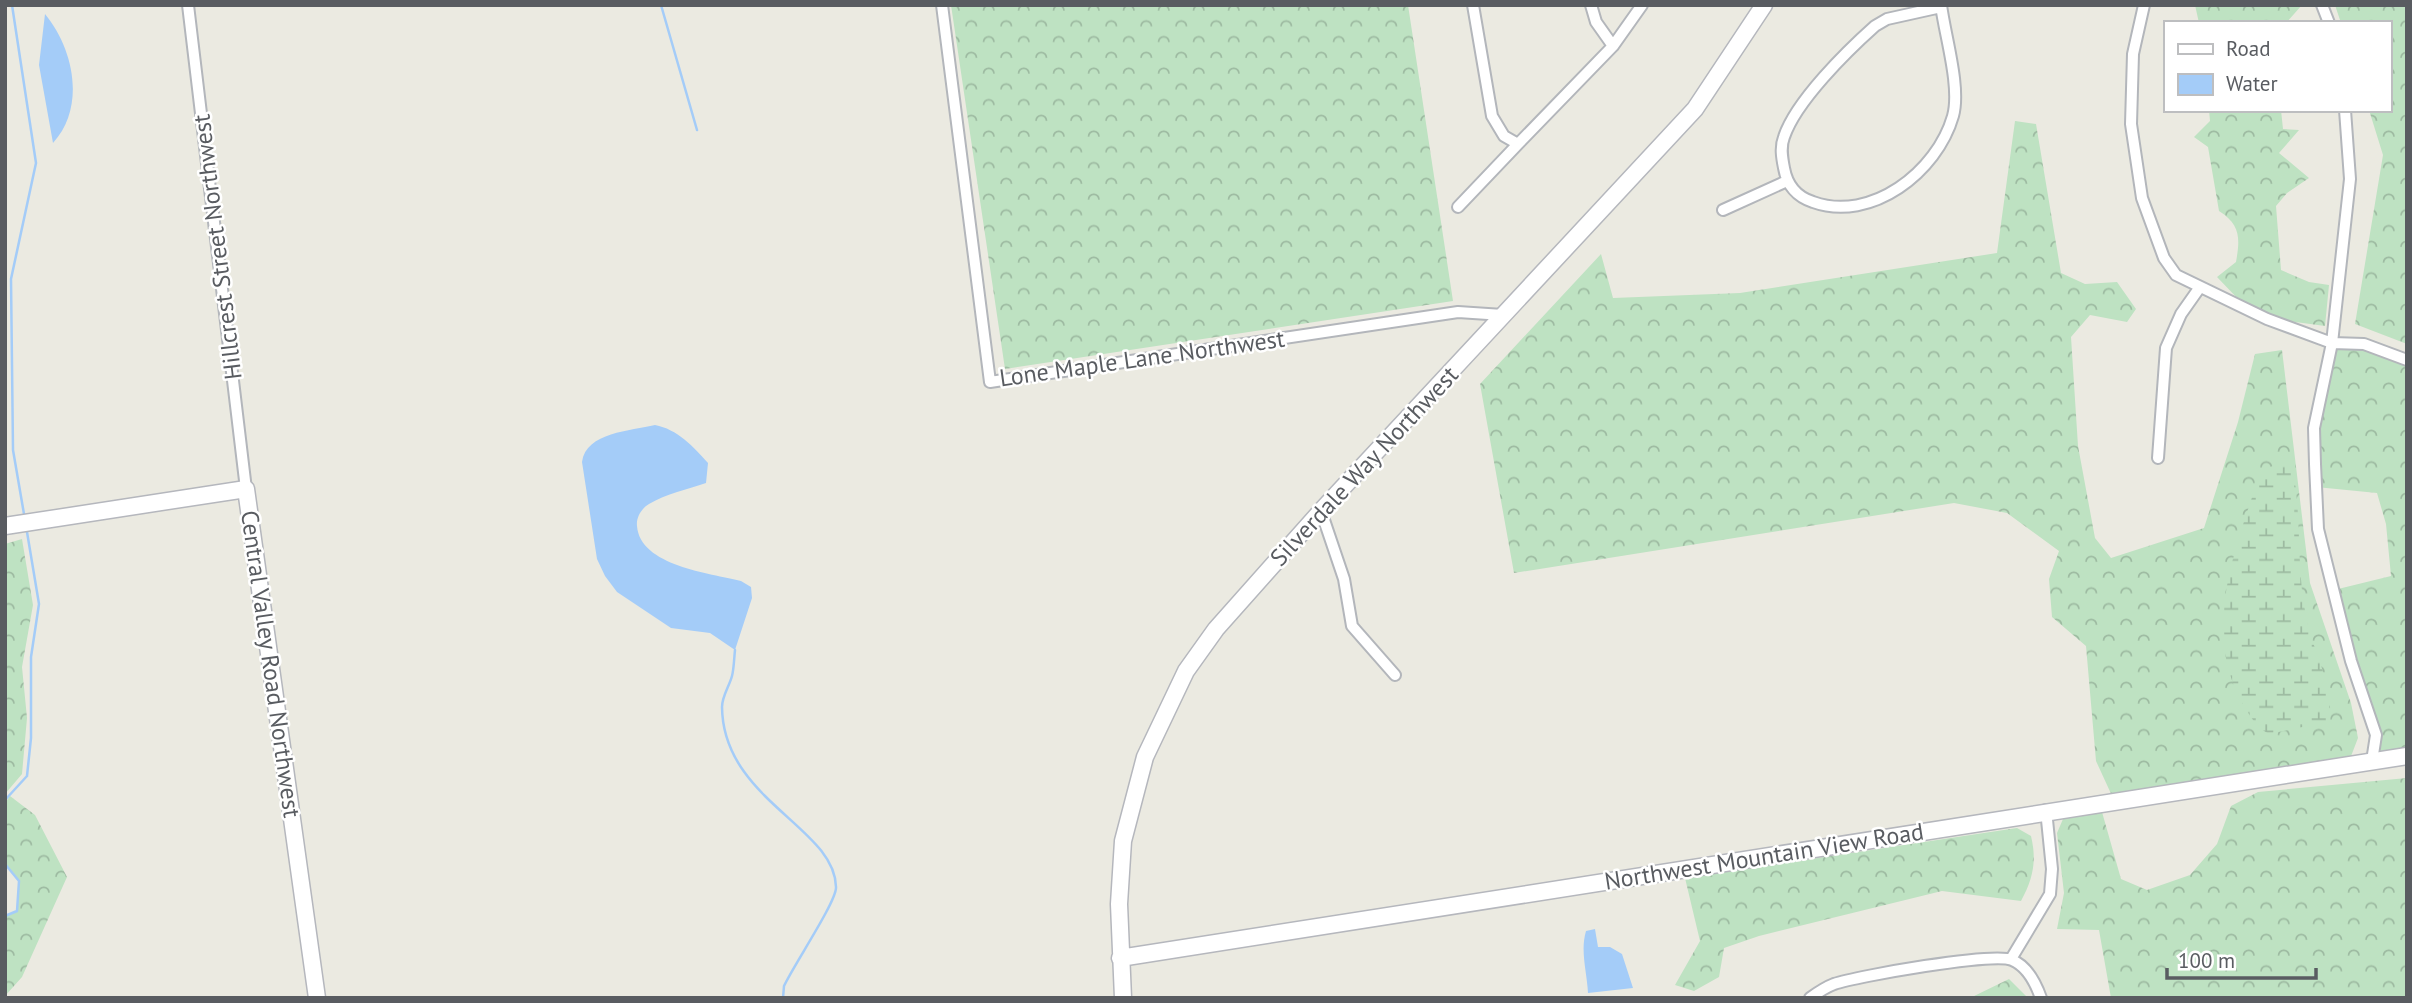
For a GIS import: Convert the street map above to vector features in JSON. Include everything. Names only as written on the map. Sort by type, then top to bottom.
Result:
[{"type":"main road","name":"Silverdale Way Northwest","points":[[1123,998],[1119,883],[1123,841],[1135,787],[1157,725],[1181,678],[1203,646],[1321,511],[1695,109],[1764,5]]},
{"type":"main road","name":"Central Valley Road Northwest","points":[[5,526],[247,489],[317,998]]},
{"type":"main road","name":"Northwest Mountain View Road","points":[[1121,958],[2046,810],[2407,756]]},
{"type":"street","name":"Hillcrest Street Northwest","points":[[188,5],[247,489]]},
{"type":"street","name":"Lone Maple Lane Northwest","points":[[942,5],[990,382],[1458,312],[1503,315]]},
{"type":"street","points":[[1473,5],[1492,116],[1504,136],[1518,144]]},
{"type":"street","points":[[1591,5],[1596,22],[1613,46]]},
{"type":"street","points":[[1458,207],[1613,46],[1642,5]]},
{"type":"street","points":[[2144,5],[2137,30],[2130,95],[2140,187],[2164,258],[2176,275],[2267,319],[2332,343],[2364,344],[2407,360]]},
{"type":"street","points":[[1941,6],[1955,108],[1948,128],[1913,178],[1896,190],[1847,209],[1827,207],[1805,199],[1787,181],[1782,158],[1784,136],[1817,87],[1875,26],[1887,19],[1941,6]]},
{"type":"street","points":[[2345,112],[2350,179],[2332,343],[2314,428],[2318,529],[2351,661],[2376,735],[2372,761]]},
{"type":"street","points":[[1723,210],[1787,181]]},
{"type":"street","points":[[2158,458],[2166,348],[2182,314],[2200,287]]},
{"type":"street","points":[[1321,511],[1344,579],[1353,626],[1395,675]]},
{"type":"street","points":[[2011,959],[2050,894],[2052,869],[2046,810]]},
{"type":"street","points":[[1810,998],[1832,984],[1976,960],[2011,959],[2029,973],[2041,998]]},
{"type":"green space","points":[[951,5],[1408,5],[1453,301],[1005,369]]},
{"type":"green space","points":[[2195,5],[2302,5],[2288,21],[2199,21]]},
{"type":"green space","points":[[2335,5],[2407,5],[2407,344],[2355,324],[2383,155],[2370,112],[2391,112],[2391,21],[2340,21]]},
{"type":"green space","points":[[2209,112],[2281,112],[2283,129],[2299,130],[2279,153],[2309,178],[2287,193],[2276,206],[2281,270],[2309,282],[2329,285],[2325,326],[2288,321],[2240,301],[2217,277],[2236,262],[2238,239],[2232,222],[2219,211],[2208,147],[2194,137],[2210,121]]},
{"type":"green space","points":[[2015,121],[2036,124],[2061,273],[2085,284],[2117,282],[2136,309],[2127,322],[2090,315],[2071,337],[2078,446],[2095,538],[2111,558],[2204,528],[2238,422],[2255,354],[2282,350],[2310,583],[2351,703],[2358,738],[2348,764],[2113,798],[2096,761],[2086,646],[2052,617],[2049,579],[2059,551],[2007,513],[1954,503],[1514,573],[1480,384],[1601,254],[1613,298],[1740,293],[1997,253]]},
{"type":"green space","points":[[2332,343],[2364,344],[2407,360],[2407,756],[2372,761],[2376,735],[2338,589],[2391,576],[2386,524],[2377,493],[2316,487],[2314,428]]},
{"type":"green space","points":[[2282,463],[2293,470],[2303,598],[2309,630],[2326,680],[2330,721],[2269,734],[2250,716],[2230,674],[2224,645],[2223,615],[2234,556],[2261,470]]},
{"type":"green space","points":[[22,539],[33,605],[22,667],[27,718],[22,774],[5,794],[5,544]]},
{"type":"green space","points":[[2407,778],[2407,998],[2111,998],[2099,930],[2057,929],[2064,893],[2057,833],[2063,819],[2102,812],[2121,879],[2147,890],[2190,875],[2217,844],[2231,806],[2258,792]]},
{"type":"green space","points":[[10,796],[35,815],[67,877],[22,977],[5,996],[5,916],[17,911],[19,881],[5,864],[5,803]]},
{"type":"green space","points":[[2017,828],[2031,836],[2034,854],[2031,877],[2021,901],[1942,891],[1759,936],[1724,948],[1719,977],[1694,991],[1675,985],[1700,941],[1685,878]]},
{"type":"green space","points":[[2009,979],[2028,998],[1970,998]]},
{"type":"water","points":[[45,14],[63,44],[72,78],[70,113],[53,143],[39,65]]},
{"type":"water","points":[[655,425],[678,435],[708,463],[706,483],[646,506],[637,523],[641,540],[650,550],[678,566],[741,581],[751,587],[752,598],[735,650],[710,633],[671,628],[617,592],[597,559],[582,462],[585,452],[592,444],[611,435]]},
{"type":"water","points":[[1595,929],[1598,947],[1610,947],[1622,954],[1633,988],[1588,993],[1584,939],[1586,931]]},
{"type":"waterway","points":[[12,5],[36,163],[11,279],[13,450],[24,514]]},
{"type":"waterway","points":[[661,5],[697,130]]},
{"type":"waterway","points":[[5,800],[27,776],[31,738],[31,657],[39,604],[27,532]]},
{"type":"waterway","points":[[735,650],[732,676],[722,703],[727,739],[740,766],[758,789],[818,847],[831,866],[836,887],[830,906],[784,986],[783,998]]},
{"type":"waterway","points":[[5,864],[19,881],[17,911],[5,916]]}]
